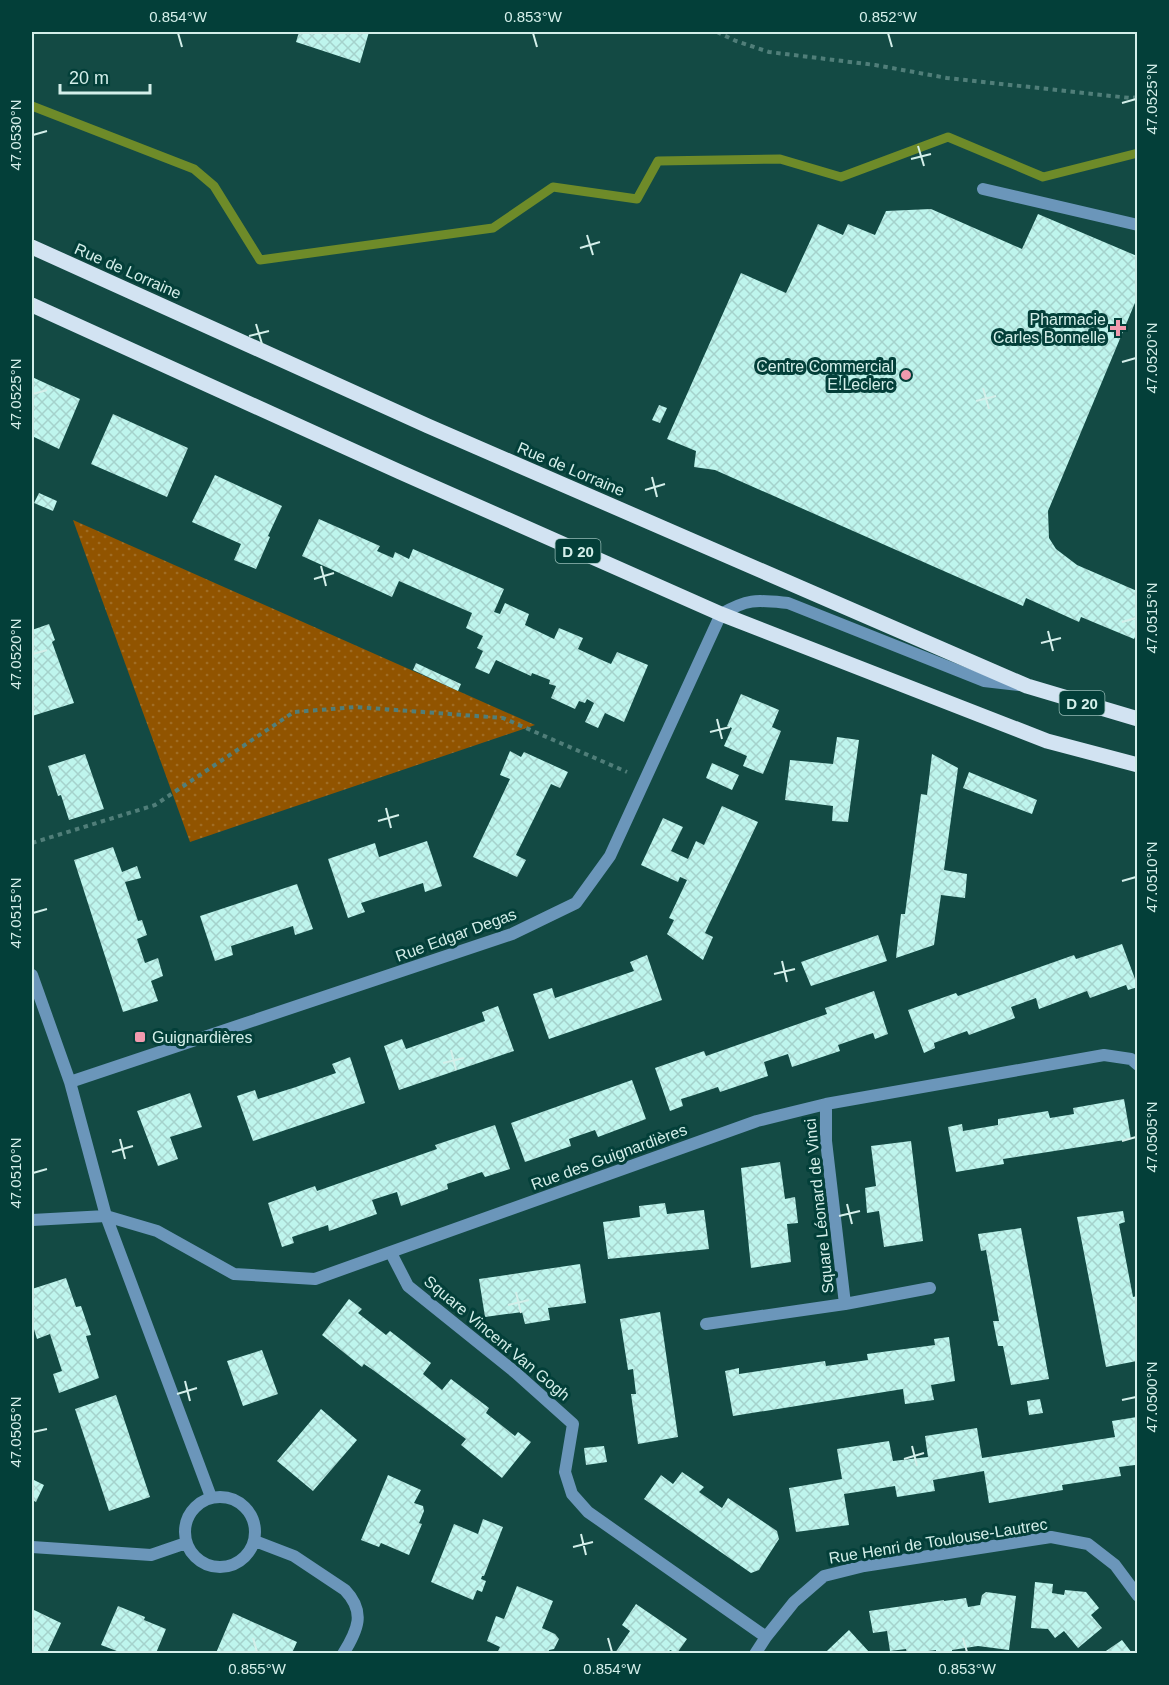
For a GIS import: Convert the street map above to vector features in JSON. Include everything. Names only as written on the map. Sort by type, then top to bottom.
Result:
[{"type":"main road","name":"Rue de Lorraine","points":[[32,247],[428,426],[1027,686],[1137,719]]},
{"type":"main road","name":"D 20","points":[[32,305],[721,614],[1047,741],[1137,765]]},
{"type":"street","points":[[982,189],[1137,225]]},
{"type":"street","points":[[721,614],[737,605],[756,600],[788,603],[984,681],[1027,686]]},
{"type":"street","name":"Rue Edgar Degas","points":[[70,1082],[512,934],[576,903],[610,856],[721,614]]},
{"type":"street","points":[[32,975],[70,1082],[106,1216],[211,1497]]},
{"type":"street","name":"Rue des Guignardières","points":[[106,1216],[157,1232],[234,1274],[315,1279],[757,1121],[826,1104],[1104,1055],[1131,1059],[1137,1065]]},
{"type":"street","name":"Square Léonard de Vinci","points":[[826,1104],[826,1141],[845,1304]]},
{"type":"street","points":[[32,1220],[106,1216]]},
{"type":"street","name":"Square Vincent Van Gogh","points":[[391,1252],[408,1286],[516,1373],[573,1424],[565,1472],[572,1494],[588,1512],[766,1637]]},
{"type":"street","name":"Square Léonard de Vinci","points":[[706,1324],[845,1304],[930,1288]]},
{"type":"street","points":[[222,1496],[242,1503],[249,1511],[254,1520],[255,1541],[242,1560],[232,1565],[210,1566],[199,1561],[191,1553],[184,1531],[192,1510],[211,1497],[222,1496]]},
{"type":"street","name":"Rue Henri de Toulouse-Lautrec","points":[[754,1653],[794,1602],[824,1576],[864,1566],[1051,1537],[1088,1544],[1115,1565],[1137,1596]]},
{"type":"street","points":[[255,1541],[294,1556],[352,1597],[358,1612],[358,1623],[343,1653]]},
{"type":"street","points":[[32,1547],[151,1555],[186,1543]]},
{"type":"path","points":[[717,32],[736,41],[780,53],[875,65],[947,78],[1137,97]]},
{"type":"path","points":[[32,843],[155,805],[294,712],[356,707],[503,718],[644,780]]},
{"type":"shaded area","points":[[73,520],[535,725],[190,842]]},
{"type":"building","points":[[299,32],[369,32],[360,63],[296,42]]},
{"type":"building","name":"Centre Commercial E.Leclerc","points":[[931,209],[1022,249],[1038,214],[1137,256],[1137,298],[1048,511],[1049,538],[1056,549],[1077,565],[1137,591],[1137,633],[1134,639],[1081,617],[1079,622],[1026,598],[1023,606],[715,470],[694,467],[696,451],[667,439],[741,273],[786,293],[818,224],[843,235],[848,224],[875,235],[886,211]]},
{"type":"building","points":[[32,377],[80,399],[59,449],[34,437],[32,441]]},
{"type":"building","points":[[659,405],[667,408],[660,423],[652,420]]},
{"type":"building","points":[[113,414],[188,448],[167,497],[91,464]]},
{"type":"building","points":[[215,475],[282,506],[256,569],[234,560],[241,544],[192,522]]},
{"type":"building","points":[[39,493],[57,501],[53,511],[34,503]]},
{"type":"building","points":[[319,519],[380,546],[377,551],[393,558],[395,552],[409,559],[413,549],[504,589],[494,612],[500,614],[505,603],[529,614],[525,625],[554,639],[559,628],[583,638],[578,649],[611,664],[617,652],[648,665],[624,722],[605,713],[598,728],[585,722],[594,703],[587,699],[585,703],[579,701],[575,709],[551,698],[556,686],[549,684],[550,680],[532,673],[531,676],[496,660],[489,674],[475,668],[483,651],[477,648],[483,636],[466,628],[472,613],[399,581],[392,597],[302,556]]},
{"type":"building","points":[[49,624],[55,640],[52,642],[74,703],[32,716],[32,630]]},
{"type":"building","points":[[416,663],[461,684],[458,691],[413,670]]},
{"type":"building","points":[[741,694],[779,710],[772,727],[781,731],[763,774],[743,766],[747,756],[724,746],[732,728],[727,726]]},
{"type":"building","points":[[837,737],[859,740],[848,822],[832,821],[833,806],[785,800],[790,760],[833,764]]},
{"type":"building","points":[[510,751],[521,757],[524,752],[568,772],[560,788],[551,784],[516,855],[526,860],[517,877],[473,857],[510,779],[500,775]]},
{"type":"building","points":[[85,754],[104,809],[69,820],[48,766]]},
{"type":"building","points":[[932,754],[958,768],[944,870],[967,874],[965,898],[941,895],[934,945],[896,958],[901,914],[905,914],[921,794],[927,795]]},
{"type":"building","points":[[712,763],[739,775],[732,790],[706,778]]},
{"type":"building","points":[[969,772],[1037,800],[1032,814],[963,788]]},
{"type":"building","points":[[722,806],[758,822],[705,933],[713,937],[703,960],[667,934],[674,920],[669,918],[687,880],[680,877],[678,882],[641,865],[663,818],[683,827],[671,851],[688,859],[696,841],[704,845]]},
{"type":"building","points":[[427,841],[442,886],[425,892],[423,883],[361,903],[365,912],[348,918],[328,859],[375,843],[379,857]]},
{"type":"building","points":[[113,847],[122,872],[137,866],[141,878],[125,882],[138,921],[142,920],[147,935],[137,939],[145,963],[158,958],[163,976],[151,981],[158,1001],[123,1012],[74,860]]},
{"type":"building","points":[[297,884],[313,929],[295,935],[293,926],[231,946],[233,955],[215,961],[200,916]]},
{"type":"building","points":[[878,935],[887,961],[811,986],[801,962]]},
{"type":"building","points":[[1122,944],[1138,987],[1128,990],[1126,985],[1090,998],[1087,991],[1039,1009],[1036,998],[1011,1007],[1015,1018],[969,1035],[967,1031],[934,1043],[935,1048],[924,1053],[908,1010],[956,993],[958,996],[1074,955],[1076,959]]},
{"type":"building","points":[[647,955],[662,1000],[549,1039],[533,994],[552,988],[555,998],[634,971],[630,962]]},
{"type":"building","points":[[874,991],[888,1034],[875,1039],[873,1033],[864,1036],[838,1045],[840,1051],[792,1067],[788,1054],[764,1062],[768,1076],[720,1092],[718,1087],[681,1099],[683,1106],[670,1111],[655,1068],[704,1051],[706,1056],[827,1014],[825,1008]]},
{"type":"building","points":[[498,1006],[514,1051],[399,1090],[384,1046],[402,1039],[406,1049],[485,1021],[482,1012]]},
{"type":"building","points":[[350,1057],[365,1103],[253,1141],[237,1096],[255,1090],[258,1099],[296,1087],[336,1073],[332,1064]]},
{"type":"building","points":[[632,1080],[646,1119],[598,1137],[595,1130],[569,1139],[571,1146],[525,1162],[511,1123]]},
{"type":"building","points":[[190,1093],[202,1127],[170,1137],[178,1159],[158,1166],[137,1111]]},
{"type":"building","points":[[1124,1099],[1131,1139],[1003,1159],[1004,1164],[956,1172],[948,1127],[962,1124],[963,1131],[998,1125],[998,1119],[1048,1111],[1050,1118],[1074,1114],[1073,1108]]},
{"type":"building","points":[[495,1125],[510,1169],[485,1177],[482,1172],[447,1184],[448,1189],[401,1206],[397,1192],[372,1200],[377,1214],[329,1231],[328,1225],[292,1237],[294,1243],[282,1247],[268,1203],[315,1186],[317,1191],[437,1149],[435,1145]]},
{"type":"building","points":[[911,1141],[923,1241],[884,1247],[879,1211],[867,1213],[865,1188],[876,1186],[871,1146]]},
{"type":"building","points":[[780,1162],[785,1199],[795,1197],[798,1223],[787,1224],[791,1262],[751,1268],[741,1168]]},
{"type":"building","points":[[665,1203],[667,1214],[704,1210],[709,1249],[608,1259],[603,1222],[640,1217],[639,1206]]},
{"type":"building","points":[[1123,1211],[1125,1222],[1119,1224],[1133,1297],[1137,1296],[1137,1361],[1106,1367],[1077,1217]]},
{"type":"building","points":[[1021,1228],[1049,1379],[1011,1385],[1003,1346],[998,1346],[993,1321],[999,1321],[986,1250],[981,1251],[978,1234]]},
{"type":"building","points":[[580,1264],[586,1303],[548,1308],[550,1320],[525,1324],[522,1312],[485,1317],[479,1279]]},
{"type":"building","points":[[66,1278],[76,1307],[81,1306],[91,1335],[86,1336],[99,1378],[59,1393],[53,1374],[62,1371],[50,1334],[37,1339],[32,1323],[32,1289]]},
{"type":"building","points":[[349,1299],[362,1309],[358,1313],[386,1335],[390,1331],[431,1363],[423,1374],[442,1390],[451,1379],[489,1408],[486,1413],[515,1436],[518,1432],[531,1442],[502,1478],[461,1445],[466,1439],[373,1370],[364,1364],[362,1367],[322,1335]]},
{"type":"building","points":[[660,1312],[678,1437],[638,1444],[631,1394],[636,1394],[633,1369],[628,1370],[620,1319]]},
{"type":"building","points":[[949,1337],[955,1381],[931,1385],[934,1400],[905,1404],[903,1389],[733,1416],[725,1371],[739,1368],[739,1374],[825,1361],[826,1366],[868,1360],[867,1354],[935,1345],[934,1339]]},
{"type":"building","points":[[262,1350],[278,1394],[243,1406],[227,1361]]},
{"type":"building","points":[[116,1395],[150,1497],[109,1511],[75,1409]]},
{"type":"building","points":[[1040,1399],[1043,1413],[1029,1415],[1027,1401]]},
{"type":"building","points":[[321,1409],[357,1440],[313,1491],[277,1461]]},
{"type":"building","points":[[1137,1417],[1137,1459],[1135,1465],[1119,1467],[1121,1476],[1062,1485],[1063,1490],[989,1503],[984,1471],[933,1480],[935,1491],[897,1497],[895,1486],[844,1494],[849,1525],[796,1532],[789,1488],[842,1479],[837,1449],[889,1441],[893,1461],[928,1457],[925,1436],[977,1428],[982,1458],[1115,1437],[1112,1421]]},
{"type":"building","points":[[604,1446],[607,1462],[586,1465],[584,1448]]},
{"type":"building","points":[[682,1472],[704,1487],[699,1492],[722,1508],[728,1498],[777,1531],[779,1539],[759,1570],[751,1573],[644,1499],[661,1475],[673,1484]]},
{"type":"building","points":[[388,1475],[421,1490],[414,1503],[423,1506],[424,1511],[419,1523],[422,1524],[409,1555],[381,1543],[379,1547],[361,1540]]},
{"type":"building","points":[[32,1479],[44,1485],[36,1502],[32,1500]]},
{"type":"building","points":[[483,1519],[503,1527],[481,1579],[486,1581],[482,1592],[477,1590],[473,1600],[431,1582],[454,1524],[478,1534]]},
{"type":"building","points":[[1035,1582],[1053,1584],[1052,1593],[1064,1595],[1065,1590],[1086,1592],[1099,1608],[1091,1615],[1102,1628],[1078,1648],[1064,1631],[1055,1638],[1048,1629],[1031,1628]]},
{"type":"building","points":[[517,1586],[553,1601],[542,1628],[555,1634],[559,1639],[554,1649],[549,1650],[548,1653],[497,1653],[500,1647],[487,1641],[496,1616],[504,1619]]},
{"type":"building","points":[[986,1592],[1016,1596],[1009,1650],[978,1646],[952,1650],[952,1653],[936,1653],[936,1650],[907,1654],[906,1649],[890,1651],[887,1631],[873,1633],[869,1611],[966,1598],[968,1607],[980,1605],[982,1595]]},
{"type":"building","points":[[636,1604],[687,1639],[677,1653],[670,1650],[668,1653],[615,1653],[630,1631],[622,1625]]},
{"type":"building","points":[[118,1606],[166,1629],[156,1653],[122,1653],[101,1645]]},
{"type":"building","points":[[32,1609],[61,1623],[47,1653],[32,1652]]},
{"type":"building","points":[[233,1613],[297,1642],[292,1653],[216,1653]]},
{"type":"building","points":[[849,1630],[870,1653],[825,1653],[829,1649]]},
{"type":"building","points":[[1122,1640],[1132,1653],[1103,1653]]},
{"type":"waterway","points":[[32,106],[194,169],[214,186],[260,260],[493,228],[553,187],[637,199],[658,161],[780,159],[841,177],[948,137],[1043,177],[1138,153]]},
{"type":"place","name":"Pharmacie Carles Bonnelle","points":[[1118,328]]},
{"type":"place","name":"Centre Commercial E.Leclerc","points":[[906,375]]},
{"type":"place","name":"Guignardières","points":[[140,1037]]}]
